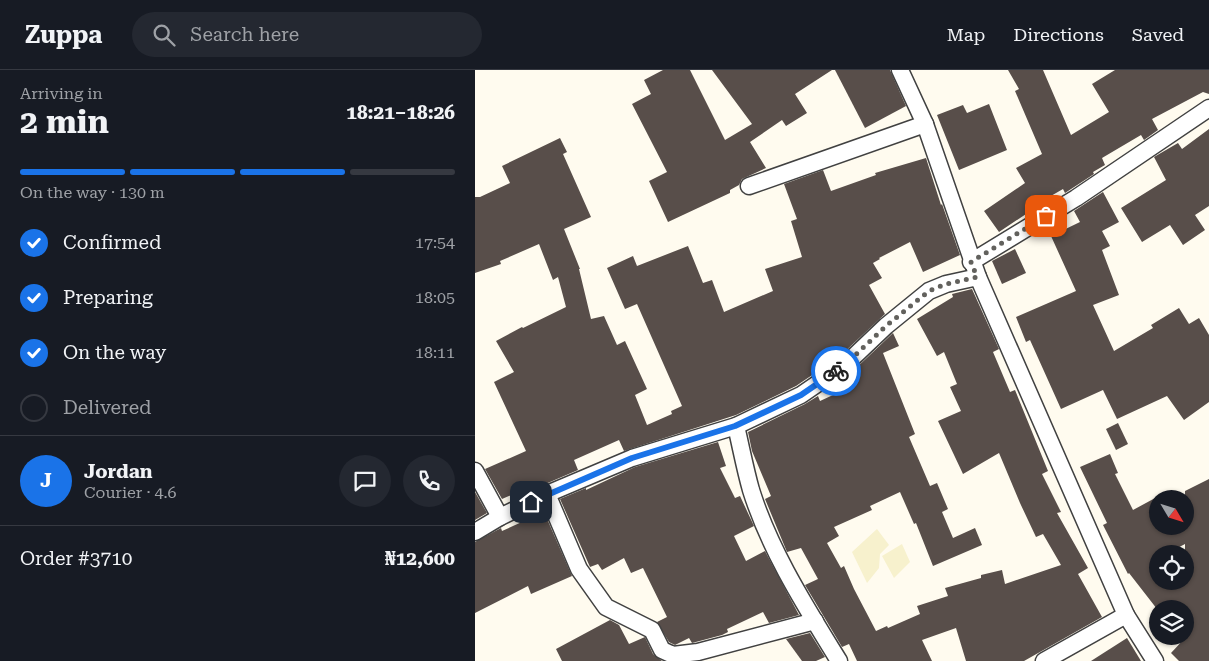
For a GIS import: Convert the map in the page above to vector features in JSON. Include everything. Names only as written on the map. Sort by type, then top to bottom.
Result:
[{"type":"street","points":[[901,70],[925,124],[977,277],[1126,615],[1155,661]]},
{"type":"street","points":[[971,262],[1076,198],[1209,108]]},
{"type":"street","points":[[749,186],[925,124]]},
{"type":"street","points":[[475,532],[500,517],[547,494],[632,458],[735,426],[801,395],[846,364],[886,326],[929,291],[946,284],[977,277]]},
{"type":"street","points":[[735,426],[751,490],[776,551],[839,661]]},
{"type":"street","points":[[475,471],[500,517]]},
{"type":"street","points":[[547,494],[579,569],[606,607],[652,630],[662,650],[673,655],[698,652],[815,621]]},
{"type":"street","points":[[1044,661],[1126,615]]},
{"type":"shaded area","points":[[877,529],[889,545],[880,554],[879,568],[867,583],[852,552]]},
{"type":"shaded area","points":[[902,544],[910,562],[894,578],[882,556]]},
{"type":"building","points":[[663,70],[690,70],[725,140],[752,124],[712,70],[832,70],[795,94],[807,113],[786,126],[782,120],[750,142],[766,168],[742,179],[739,185],[730,190],[730,193],[668,222],[649,181],[667,172],[632,104],[651,94],[644,80]]},
{"type":"building","points":[[835,70],[890,70],[906,106],[865,128]]},
{"type":"building","points":[[1008,70],[1043,70],[1071,135],[1109,112],[1092,84],[1115,70],[1209,70],[1209,94],[1203,92],[1152,119],[1158,130],[1144,140],[1141,135],[1102,158],[1105,165],[1093,172],[1094,174],[1065,193],[1063,189],[1030,208],[1032,210],[999,232],[984,211],[1025,183],[1016,168],[1042,154],[1015,91],[1019,89]]},
{"type":"building","points":[[989,104],[1007,150],[959,170],[937,115],[963,105],[967,113]]},
{"type":"building","points":[[1209,129],[1209,206],[1195,215],[1205,230],[1183,245],[1170,225],[1142,242],[1121,208],[1166,180],[1154,157],[1178,143],[1182,149]]},
{"type":"building","points":[[560,138],[567,152],[563,154],[591,217],[564,229],[580,269],[591,319],[604,316],[617,345],[625,341],[647,389],[635,395],[647,425],[672,414],[671,411],[682,406],[637,304],[625,309],[607,268],[633,256],[637,266],[688,246],[703,283],[712,280],[724,312],[773,291],[765,269],[802,257],[791,221],[797,219],[784,184],[823,170],[831,191],[876,175],[875,173],[926,158],[960,255],[923,272],[910,242],[879,258],[873,263],[882,278],[869,285],[885,314],[840,356],[796,386],[736,415],[624,451],[619,440],[574,460],[578,470],[536,488],[534,485],[502,499],[485,469],[526,451],[494,382],[514,372],[496,341],[566,307],[558,277],[553,280],[539,244],[500,261],[501,264],[475,273],[475,197],[480,197],[510,183],[502,166]]},
{"type":"building","points":[[1103,192],[1119,222],[1102,231],[1110,246],[1102,250],[1119,295],[1093,305],[1114,351],[1153,328],[1151,325],[1179,308],[1189,324],[1199,318],[1209,335],[1209,402],[1184,420],[1167,396],[1117,419],[1103,390],[1061,409],[1030,340],[1026,342],[1016,317],[1076,291],[1051,236],[1080,222],[1074,211]]},
{"type":"building","points":[[1015,249],[1026,273],[1002,284],[992,261]]},
{"type":"building","points":[[972,289],[999,349],[993,352],[1010,392],[1015,390],[1048,471],[1042,474],[1061,512],[1057,513],[1088,568],[1078,574],[1102,617],[1024,661],[966,661],[956,628],[922,640],[932,661],[857,661],[849,644],[842,647],[805,585],[818,579],[801,548],[787,552],[765,499],[771,496],[752,451],[748,432],[818,396],[820,401],[846,389],[842,379],[893,333],[899,346],[883,353],[915,434],[909,437],[930,486],[937,483],[948,509],[942,512],[953,538],[975,528],[982,545],[933,566],[916,523],[914,524],[900,492],[870,506],[872,510],[834,527],[839,536],[827,543],[841,568],[844,566],[876,631],[887,626],[888,628],[920,614],[917,606],[948,596],[945,588],[981,578],[981,575],[1002,570],[1005,584],[1061,565],[1043,534],[1036,537],[999,453],[963,474],[938,421],[961,411],[950,387],[957,384],[944,352],[937,356],[917,319],[953,297],[952,294]]},
{"type":"building","points":[[1118,423],[1128,444],[1116,450],[1106,429]]},
{"type":"building","points":[[718,442],[726,466],[720,468],[735,498],[740,496],[754,526],[734,536],[746,561],[765,551],[799,615],[769,623],[763,612],[727,629],[728,632],[722,635],[692,643],[689,638],[675,645],[669,642],[657,622],[667,617],[643,568],[631,573],[624,558],[602,570],[598,564],[590,567],[560,499],[586,488],[586,490],[635,467]]},
{"type":"building","points":[[1110,454],[1118,473],[1115,474],[1133,510],[1149,501],[1149,535],[1194,535],[1194,490],[1187,490],[1209,479],[1209,661],[1179,661],[1171,653],[1178,645],[1194,645],[1194,600],[1150,600],[1128,574],[1103,525],[1107,523],[1080,467]]},
{"type":"building","points":[[475,492],[487,513],[475,520]]},
{"type":"building","points":[[544,512],[572,576],[531,594],[528,586],[475,613],[475,542],[501,528],[502,531]]},
{"type":"building","points":[[610,620],[619,625],[629,644],[645,637],[653,654],[662,661],[562,661],[556,649]]},
{"type":"building","points":[[810,633],[825,657],[816,661],[802,661],[786,639]]},
{"type":"building","points":[[1127,638],[1141,661],[1091,661]]},
{"type":"way so far","points":[[836,371],[886,326],[929,291],[946,284],[977,277],[971,262],[1046,216]]},
{"type":"route","points":[[531,502],[632,458],[735,426],[801,395],[836,371]]}]
